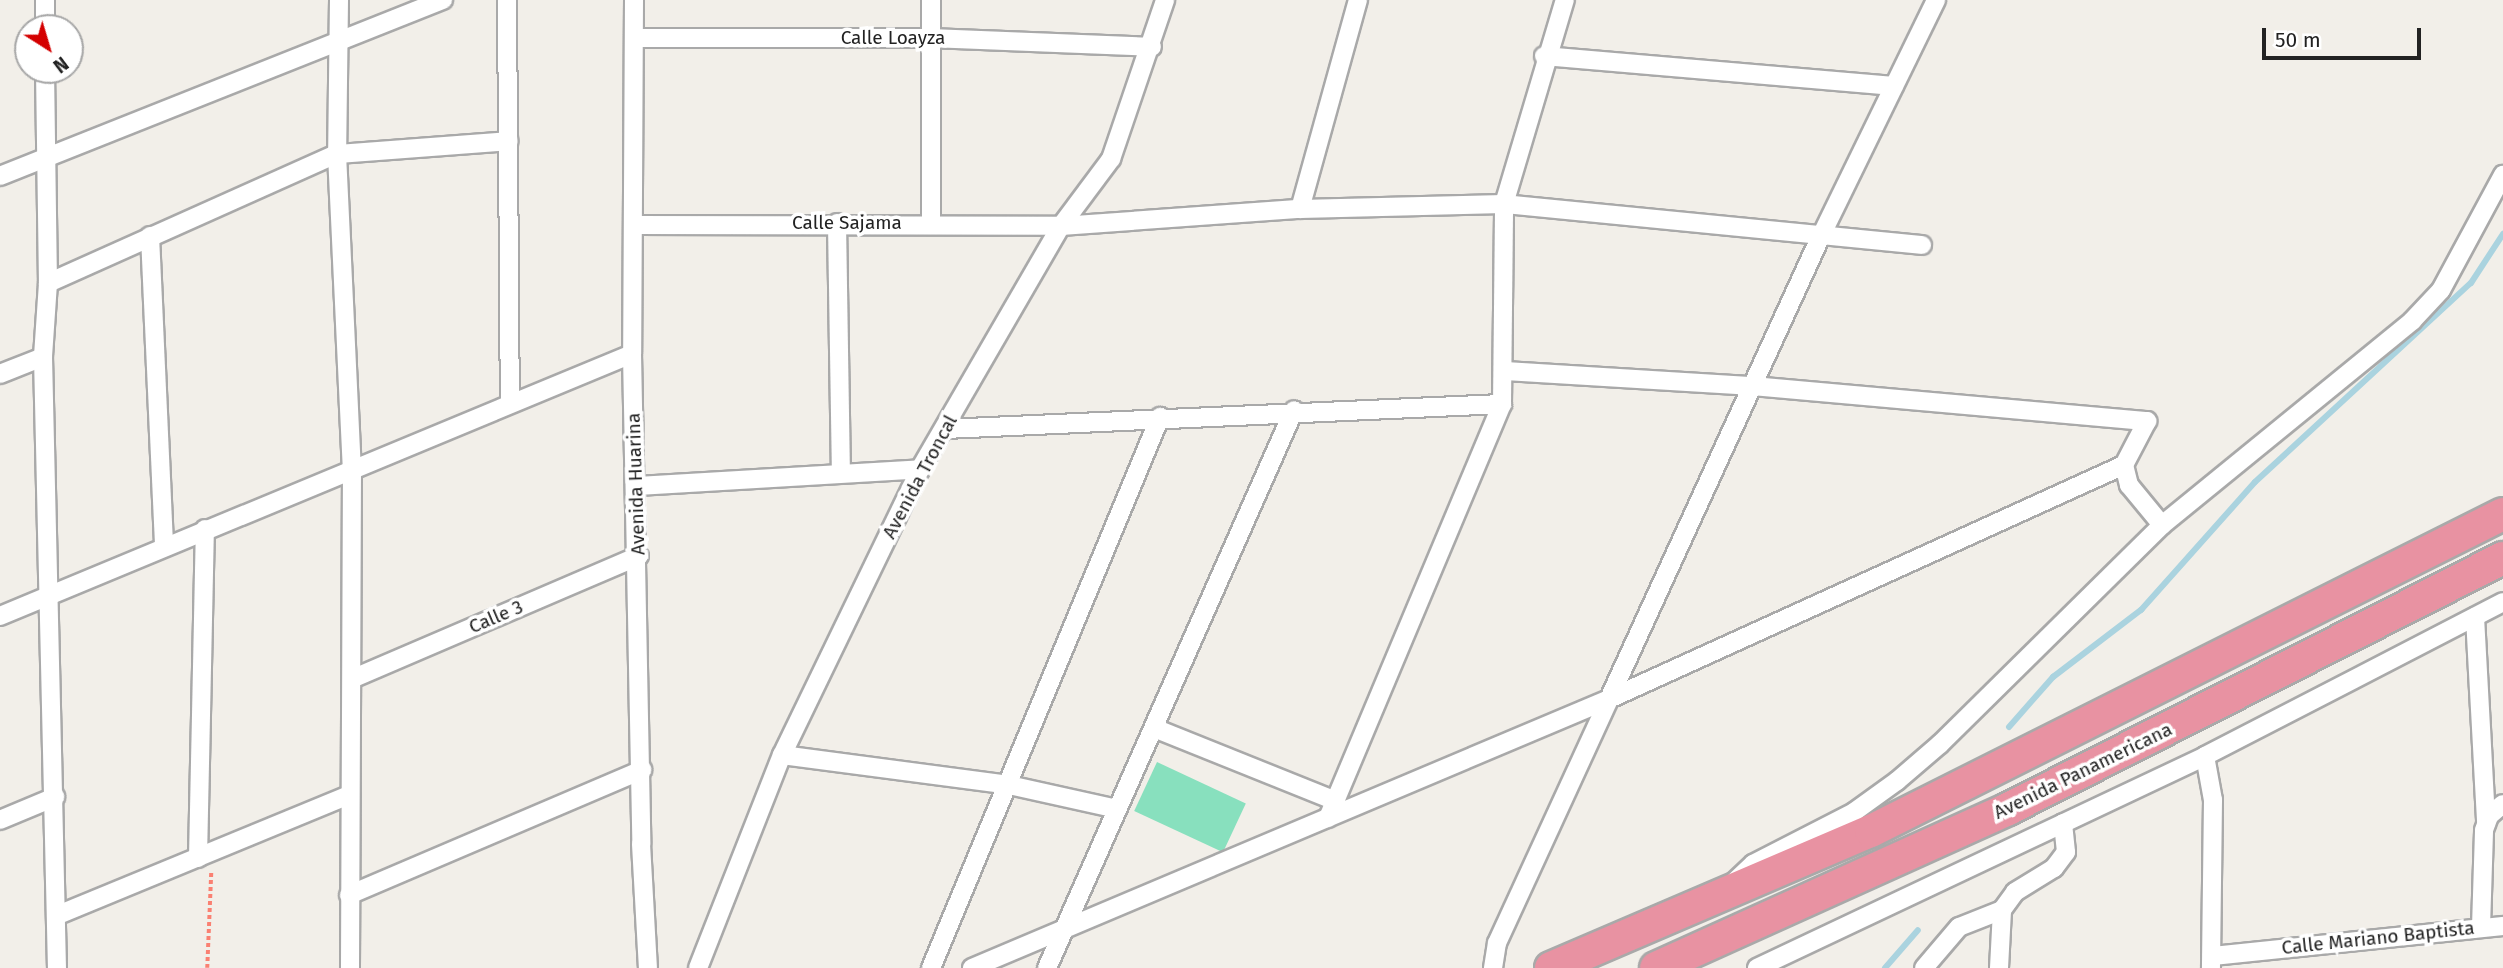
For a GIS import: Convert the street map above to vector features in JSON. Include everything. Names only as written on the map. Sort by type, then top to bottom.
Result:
[{"type":"highway","name":"Avenida Panamericana","points":[[1551,968],[1871,831],[2503,514]]},
{"type":"highway","name":"Avenida Panamericana","points":[[1656,968],[2008,809],[2503,558]]},
{"type":"street","points":[[339,0],[337,154],[352,468],[354,678],[349,795],[350,968]]},
{"type":"street","points":[[0,176],[443,0]]},
{"type":"street","points":[[507,0],[510,403]]},
{"type":"street","name":"Avenida Huarina","points":[[634,0],[632,354],[638,486],[648,968]]},
{"type":"street","points":[[931,0],[931,223]]},
{"type":"street","name":"Avenida Troncal","points":[[698,968],[782,755],[920,469],[1061,226],[1111,159],[1152,47],[1165,0]]},
{"type":"street","points":[[1300,209],[1358,0]]},
{"type":"street","points":[[1328,818],[1502,404],[1506,371],[1504,204],[1544,56],[1564,0]]},
{"type":"street","points":[[1475,968],[1493,964],[1497,943],[1821,237],[1936,0]]},
{"type":"street","name":"Calle Loayza","points":[[635,38],[930,38],[1152,47]]},
{"type":"street","points":[[1544,56],[1894,86]]},
{"type":"street","points":[[45,84],[48,283],[43,357],[58,915],[57,968]]},
{"type":"street","points":[[48,283],[337,154],[509,141]]},
{"type":"street","name":"Avenida Panamericana","points":[[1720,896],[1753,864],[1854,812],[1897,781],[1940,744],[2162,525],[2412,321],[2441,290],[2503,175]]},
{"type":"street","name":"Calle Sajama","points":[[633,225],[931,223],[1061,226],[1300,209],[1504,204],[1922,245]]},
{"type":"street","points":[[837,223],[841,471]]},
{"type":"street","points":[[150,236],[164,545]]},
{"type":"street","points":[[0,616],[50,599],[164,545],[632,354]]},
{"type":"street","points":[[0,374],[43,357]]},
{"type":"street","points":[[972,968],[1609,699],[2124,465],[2147,421],[1753,386],[1506,371]]},
{"type":"street","points":[[945,429],[1294,410],[1502,404]]},
{"type":"street","points":[[1047,968],[1294,410]]},
{"type":"street","points":[[932,968],[1160,417]]},
{"type":"street","points":[[2124,465],[2129,485],[2162,525]]},
{"type":"street","points":[[638,486],[841,471],[920,469]]},
{"type":"street","points":[[205,528],[205,855]]},
{"type":"street","name":"Calle 3","points":[[354,678],[639,556]]},
{"type":"street","name":"Avenida Panamericana","points":[[1757,968],[2205,756],[2503,602]]},
{"type":"street","points":[[2475,617],[2486,823],[2481,927]]},
{"type":"street","points":[[1154,728],[1336,801]]},
{"type":"street","points":[[782,755],[1009,785],[1117,809]]},
{"type":"street","points":[[2205,756],[2213,800],[2212,962]]},
{"type":"street","points":[[349,895],[642,770]]},
{"type":"street","points":[[58,915],[349,795]]},
{"type":"street","points":[[0,820],[55,797]]},
{"type":"street","points":[[2486,823],[2503,804]]},
{"type":"street","points":[[1924,968],[1959,927],[2002,910],[2015,892],[2054,868],[2066,852],[2063,823]]},
{"type":"street","points":[[1999,968],[2002,910]]},
{"type":"street","name":"Calle Mariano Baptista","points":[[2212,962],[2503,926]]},
{"type":"path","points":[[205,855],[207,968]]},
{"type":"green space","points":[[1157,762],[1246,803],[1223,852],[1134,811]]},
{"type":"waterway","points":[[2009,727],[2053,677],[2141,610],[2255,482],[2471,283],[2503,234]]},
{"type":"waterway","points":[[1885,968],[1918,930]]}]
